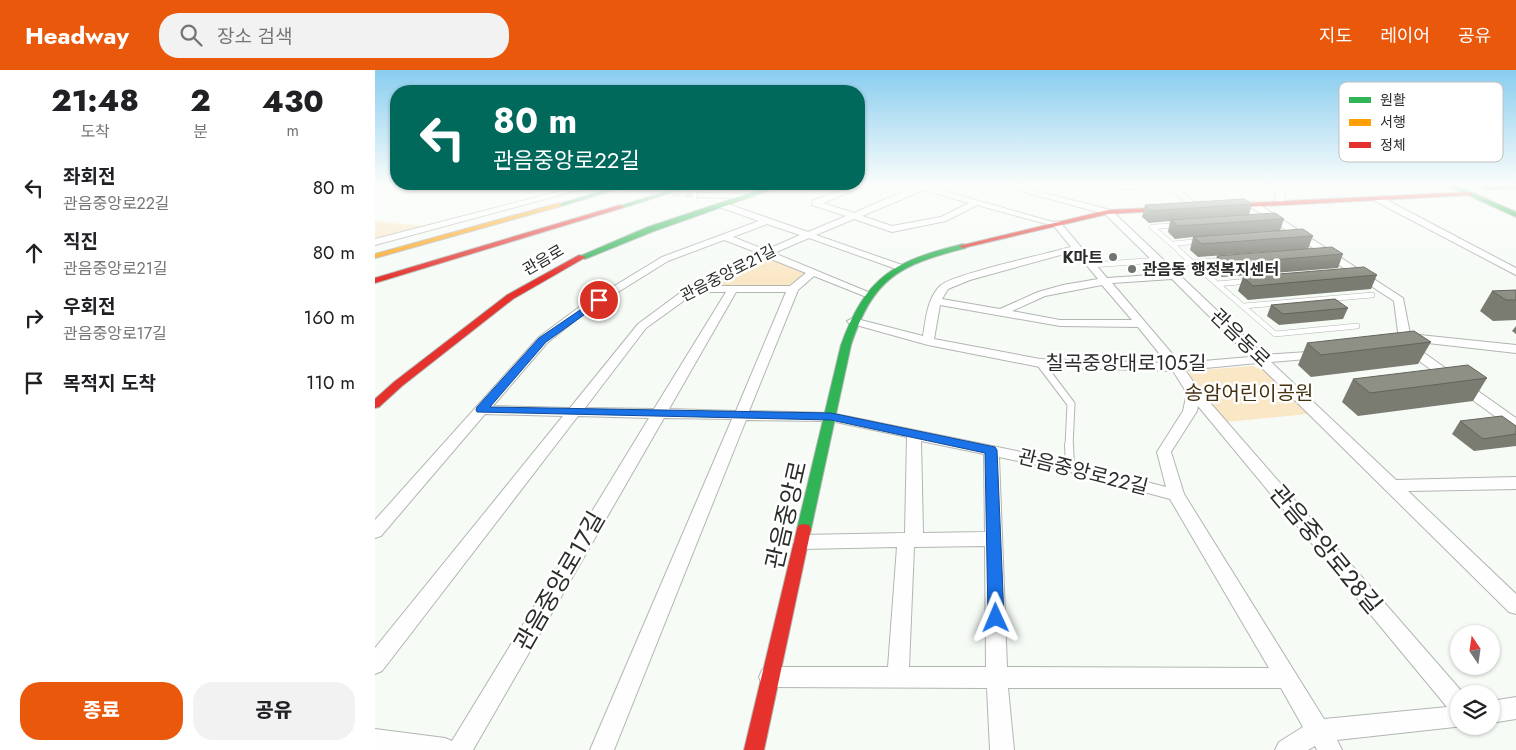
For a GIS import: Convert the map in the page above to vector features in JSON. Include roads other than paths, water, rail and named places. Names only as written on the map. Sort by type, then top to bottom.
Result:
[{"type":"main road","points":[[375,256],[519,216]]},
{"type":"main road","points":[[375,263],[537,216]]},
{"type":"main road","points":[[375,275],[574,216]]},
{"type":"main road","points":[[375,281],[604,216]]},
{"type":"main road","name":"관음로","points":[[375,405],[458,336],[510,298],[575,260],[651,228],[689,216]]},
{"type":"main road","name":"관음중앙로","points":[[754,750],[853,321],[868,294],[899,267],[929,254],[1090,216]]},
{"type":"street","points":[[375,242],[476,216]]},
{"type":"street","points":[[752,216],[899,267]]},
{"type":"street","points":[[853,216],[892,229],[948,216]]},
{"type":"street","name":"관음중앙로21길","points":[[575,410],[642,326],[668,304],[713,277],[853,216]]},
{"type":"street","name":"관음중앙로","points":[[1026,216],[1054,223]]},
{"type":"street","name":"관음동로","points":[[1112,216],[1516,606]]},
{"type":"street","points":[[1270,216],[1399,300],[1401,342]]},
{"type":"street","points":[[1410,216],[1516,272]]},
{"type":"street","points":[[375,531],[543,340],[583,310],[665,259],[766,221]]},
{"type":"street","name":"관음중앙로28길","points":[[1054,223],[1107,281],[1177,367],[1194,393],[1450,694]]},
{"type":"street","points":[[723,236],[868,294]]},
{"type":"street","points":[[928,341],[935,301],[944,287],[966,278],[1077,248]]},
{"type":"street","points":[[602,750],[793,289],[812,273]]},
{"type":"street","points":[[1001,313],[1022,300],[1075,285],[1175,276]]},
{"type":"street","points":[[691,289],[793,289]]},
{"type":"street","name":"관음중앙로21길","points":[[658,412],[732,290]]},
{"type":"street","points":[[935,301],[1059,323],[1142,324]]},
{"type":"street","name":"칠곡중앙대로105길","points":[[853,321],[928,341],[1040,363],[1177,367],[1329,353]]},
{"type":"street","points":[[1401,342],[1516,348]]},
{"type":"street","points":[[1401,342],[1516,425]]},
{"type":"street","points":[[1194,393],[1190,411],[1164,452],[1175,495],[1324,741]]},
{"type":"street","points":[[481,410],[575,410],[831,417]]},
{"type":"street","points":[[375,664],[575,410]]},
{"type":"street","name":"관음중앙로17길","points":[[460,750],[658,412]]},
{"type":"street","name":"관음중앙로22길","points":[[831,417],[1070,467],[1175,495]]},
{"type":"street","points":[[898,677],[910,540],[914,434]]},
{"type":"street","name":"관음중앙로22길","points":[[991,450],[997,678],[1002,750]]},
{"type":"street","points":[[1392,486],[1515,485]]},
{"type":"street","points":[[802,542],[994,539]]},
{"type":"street","points":[[770,677],[1286,678]]},
{"type":"street","points":[[1500,711],[1516,708]]},
{"type":"street","points":[[1287,750],[1324,741],[1450,719]]},
{"type":"street","points":[[375,741],[445,750]]},
{"type":"lane","points":[[1181,225],[1152,227],[1275,334],[1357,326]]},
{"type":"lane","points":[[1171,244],[1209,241]]},
{"type":"lane","points":[[1092,265],[1232,259]]},
{"type":"lane","points":[[1217,284],[1255,280]]},
{"type":"lane","points":[[1244,306],[1372,295]]},
{"type":"lane","points":[[1040,363],[1071,404],[1070,467]]},
{"type":"place","name":"K마트","points":[[1113,257]]},
{"type":"place","name":"관음동 행정복지센터","points":[[1132,269]]},
{"type":"park label","name":"송암어린이공원","points":[[1249,393]]}]
